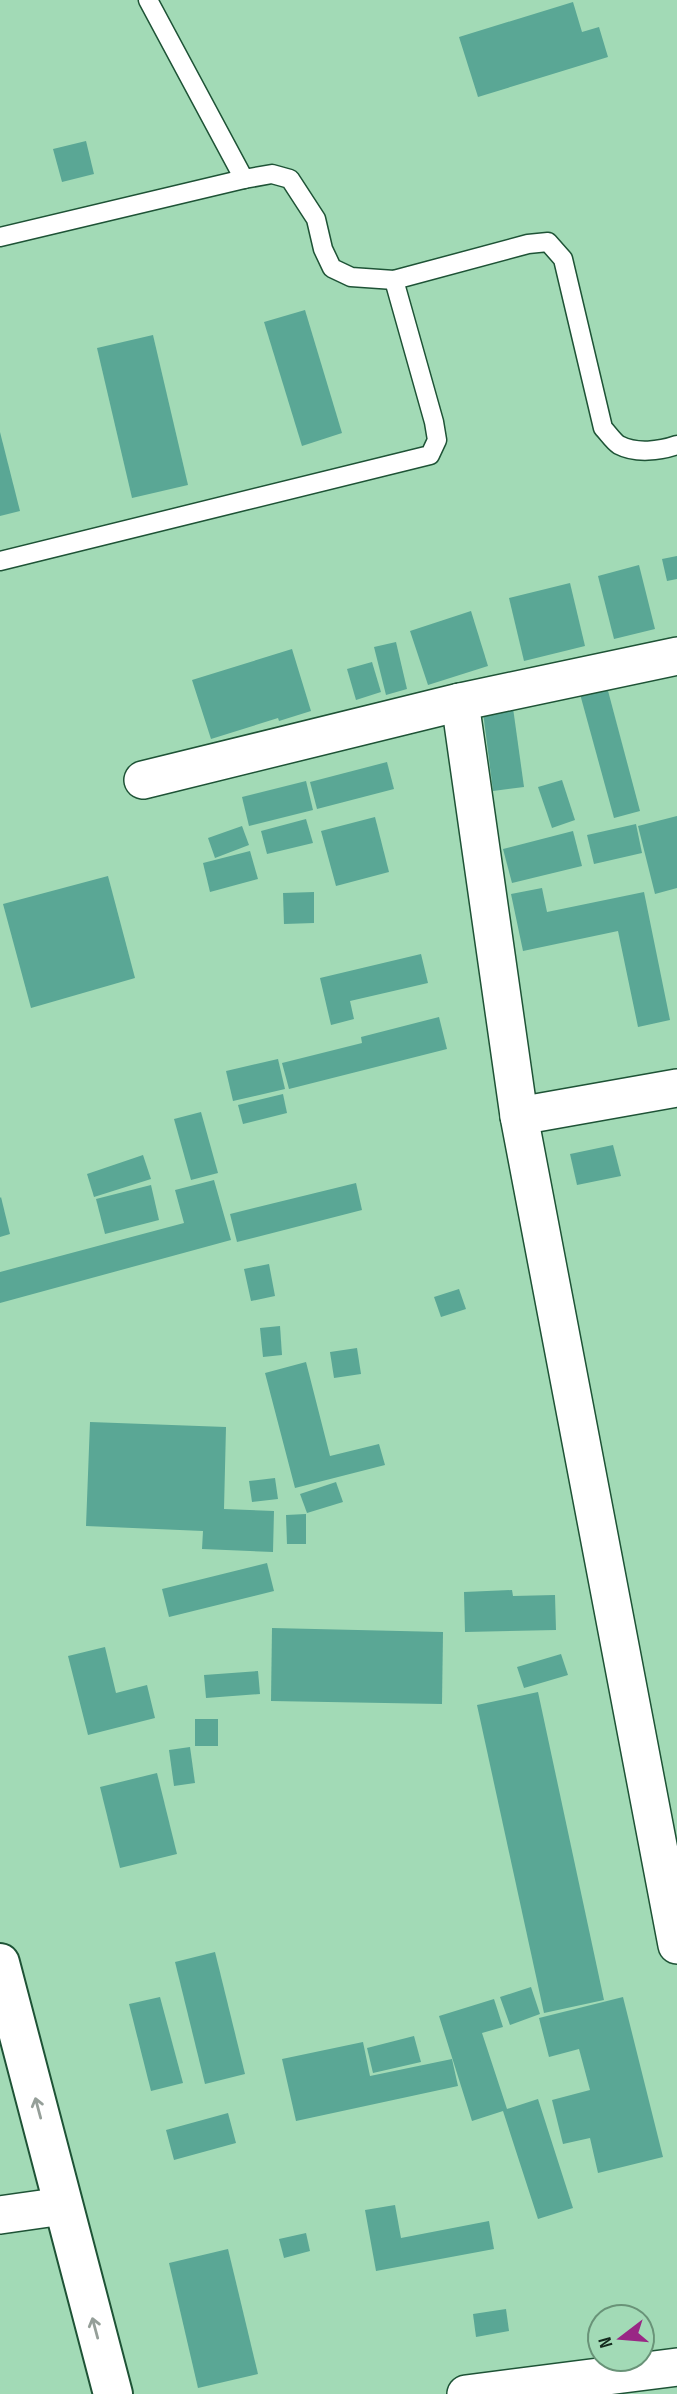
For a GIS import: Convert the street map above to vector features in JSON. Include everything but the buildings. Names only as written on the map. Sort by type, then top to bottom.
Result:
[{"type":"street","points":[[143,780],[460,702],[677,656]]},
{"type":"street","points":[[460,702],[519,1116],[677,1945]]},
{"type":"street","points":[[519,1116],[677,1088]]},
{"type":"street","points":[[0,1963],[113,2394]]},
{"type":"street","points":[[0,2215],[63,2206]]},
{"type":"street","points":[[466,2394],[677,2367]]},
{"type":"lane","points":[[148,0],[244,179]]},
{"type":"lane","points":[[0,237],[272,174],[290,179],[316,219],[323,249],[332,268],[351,277],[394,280],[528,244],[548,242],[564,259],[603,428],[619,445],[644,451],[677,445]]},
{"type":"lane","points":[[0,561],[430,455],[437,440],[434,422],[394,280]]}]
